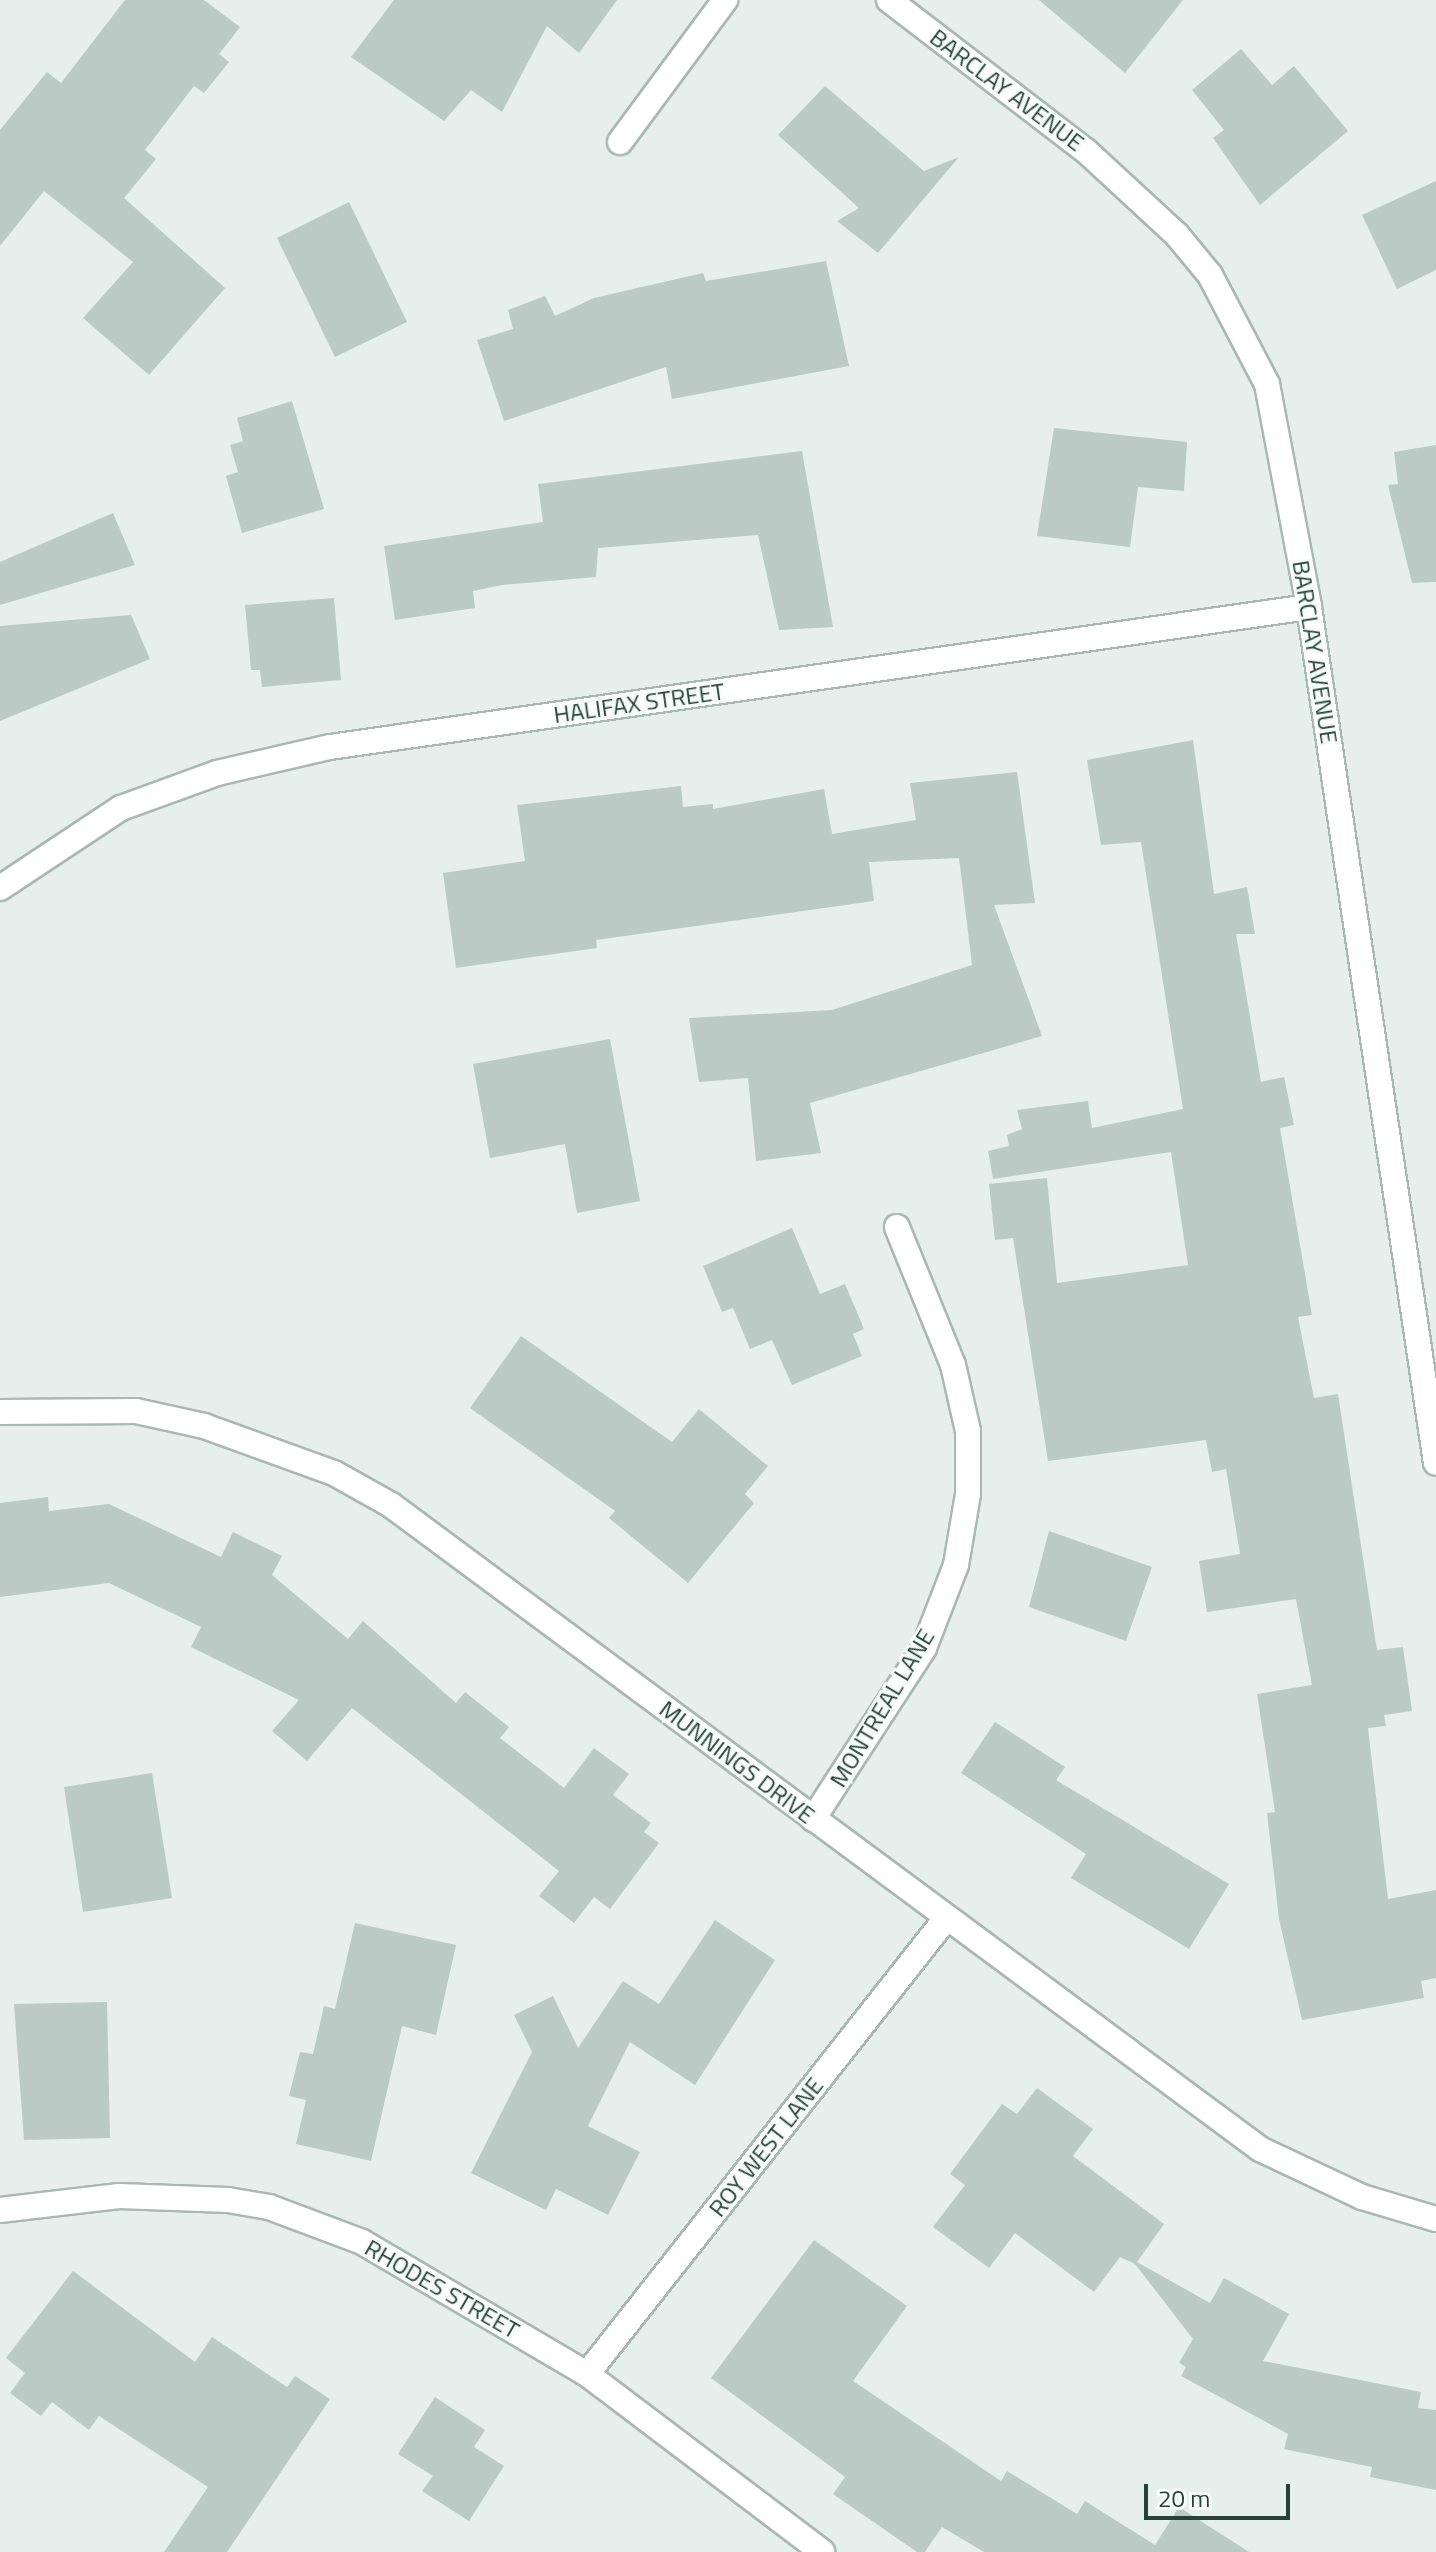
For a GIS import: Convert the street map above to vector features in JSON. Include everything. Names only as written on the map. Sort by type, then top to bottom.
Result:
[{"type":"street","points":[[620,142],[725,0]]},
{"type":"street","name":"BARCLAY AVENUE","points":[[889,0],[1086,151],[1210,275],[1252,348],[1279,418],[1432,1409],[1436,1463]]},
{"type":"street","name":"HALIFAX STREET","points":[[0,888],[121,808],[217,773],[330,747],[1309,607]]},
{"type":"street","name":"MONTREAL LANE","points":[[813,1819],[924,1648],[956,1565],[968,1494],[968,1431],[953,1365],[897,1227]]},
{"type":"street","name":"MUNNINGS DRIVE","points":[[0,1412],[136,1411],[265,1444],[334,1473],[466,1556],[944,1921],[1260,2149],[1362,2197],[1436,2219]]},
{"type":"street","name":"ROY WEST LANE","points":[[587,2374],[944,1921]]},
{"type":"street","name":"RHODES STREET","points":[[0,2210],[119,2196],[269,2207],[362,2242],[587,2374],[822,2552]]},
{"type":"building","points":[[125,0],[204,0],[240,27],[219,54],[229,62],[204,93],[194,86],[145,150],[156,159],[124,198],[225,288],[149,375],[83,318],[133,262],[44,191],[0,246],[0,130],[47,72],[61,83]]},
{"type":"building","points":[[394,0],[617,0],[579,53],[547,26],[502,112],[471,90],[444,121],[351,57]]},
{"type":"building","points":[[1039,0],[1183,0],[1125,73]]},
{"type":"building","points":[[1241,49],[1272,85],[1294,66],[1348,131],[1260,205],[1213,138],[1224,130],[1192,90]]},
{"type":"building","points":[[825,86],[924,171],[959,157],[878,253],[837,221],[859,208],[778,135]]},
{"type":"building","points":[[1436,181],[1436,270],[1397,289],[1362,215]]},
{"type":"building","points":[[349,202],[407,322],[335,357],[277,238]]},
{"type":"building","points":[[826,261],[849,366],[672,399],[666,367],[504,421],[477,340],[513,329],[508,310],[545,296],[555,316],[594,298],[703,273],[706,281]]},
{"type":"building","points":[[292,401],[324,509],[242,533],[226,476],[238,472],[230,445],[243,441],[237,418]]},
{"type":"building","points":[[1054,428],[1187,442],[1184,491],[1138,487],[1130,547],[1037,536]]},
{"type":"building","points":[[1436,445],[1436,582],[1412,583],[1388,485],[1398,484],[1394,452]]},
{"type":"building","points":[[802,451],[833,627],[779,630],[758,535],[598,548],[596,577],[502,585],[473,591],[475,608],[395,620],[384,546],[543,522],[538,484]]},
{"type":"building","points":[[113,513],[135,565],[0,605],[0,562]]},
{"type":"building","points":[[334,598],[341,680],[262,687],[260,670],[251,670],[245,605]]},
{"type":"building","points":[[131,615],[150,659],[0,721],[0,626]]},
{"type":"building","points":[[1193,740],[1214,894],[1247,887],[1255,934],[1236,934],[1261,1082],[1284,1077],[1294,1125],[1280,1128],[1312,1315],[1298,1317],[1314,1398],[1338,1394],[1377,1650],[1403,1647],[1412,1711],[1384,1715],[1386,1726],[1368,1728],[1388,1899],[1436,1890],[1436,1978],[1421,1981],[1424,1998],[1302,2020],[1279,1919],[1267,1813],[1275,1812],[1257,1694],[1312,1685],[1296,1599],[1207,1612],[1199,1561],[1240,1554],[1226,1469],[1212,1472],[1206,1440],[1048,1461],[1013,1238],[995,1240],[989,1184],[1047,1178],[1057,1283],[1188,1265],[1171,1152],[993,1179],[988,1151],[1009,1146],[1007,1135],[1022,1129],[1017,1110],[1088,1101],[1092,1128],[1183,1109],[1141,842],[1101,845],[1087,760]]},
{"type":"building","points":[[1017,772],[1035,903],[994,905],[1042,1036],[810,1103],[821,1153],[756,1161],[748,1078],[699,1082],[689,1018],[832,1010],[972,965],[959,858],[869,862],[874,901],[596,940],[597,948],[456,968],[443,873],[525,861],[517,805],[681,786],[683,807],[713,804],[713,809],[824,789],[832,834],[916,820],[910,783]]},
{"type":"building","points":[[610,1039],[640,1201],[577,1213],[565,1144],[490,1158],[473,1064]]},
{"type":"building","points":[[792,1228],[820,1294],[845,1284],[864,1329],[853,1334],[862,1356],[792,1385],[772,1340],[750,1349],[733,1308],[722,1312],[703,1266]]},
{"type":"building","points":[[521,1336],[672,1442],[699,1409],[768,1466],[745,1494],[754,1503],[688,1583],[609,1518],[615,1511],[470,1408]]},
{"type":"building","points":[[48,1497],[49,1511],[109,1504],[221,1557],[233,1532],[282,1556],[272,1575],[348,1639],[363,1621],[456,1703],[465,1692],[509,1727],[500,1738],[564,1788],[594,1748],[629,1774],[613,1795],[651,1823],[644,1832],[659,1843],[610,1909],[594,1897],[574,1923],[539,1896],[559,1871],[352,1708],[307,1761],[272,1731],[299,1700],[191,1647],[201,1627],[109,1583],[0,1597],[0,1503]]},
{"type":"building","points":[[1049,1531],[1152,1567],[1126,1641],[1029,1607]]},
{"type":"building","points":[[995,1722],[1065,1767],[1056,1780],[1229,1884],[1189,1949],[1071,1878],[1086,1854],[961,1773]]},
{"type":"building","points":[[152,1773],[172,1898],[83,1912],[64,1787]]},
{"type":"building","points":[[715,1920],[775,1960],[695,2085],[630,2042],[588,2126],[640,2152],[608,2215],[556,2189],[546,2210],[471,2173],[532,2052],[514,2015],[553,1996],[578,2048],[623,1981],[659,2004]]},
{"type":"building","points":[[355,1923],[456,1945],[436,2035],[402,2026],[371,2161],[296,2144],[306,2100],[289,2096],[300,2052],[313,2054],[324,2006],[335,2009]]},
{"type":"building","points":[[107,2002],[110,2138],[24,2140],[14,2004]]},
{"type":"building","points":[[1037,2088],[1093,2129],[1073,2156],[1164,2224],[1137,2262],[1210,2303],[1224,2278],[1289,2314],[1263,2361],[1421,2392],[1418,2408],[1436,2410],[1436,2490],[1370,2477],[1372,2467],[1284,2449],[1288,2434],[1181,2376],[1186,2367],[1179,2363],[1193,2339],[1135,2264],[1120,2257],[1094,2292],[1015,2233],[989,2268],[933,2227],[965,2185],[950,2174],[1002,2104],[1017,2114]]},
{"type":"building","points":[[814,2240],[907,2306],[853,2381],[1001,2481],[1007,2471],[1077,2514],[1085,2501],[1155,2545],[1179,2507],[1249,2552],[984,2552],[942,2527],[925,2552],[917,2552],[833,2494],[845,2477],[711,2378]]},
{"type":"building","points":[[73,2271],[195,2362],[212,2337],[287,2387],[295,2376],[330,2399],[227,2552],[164,2552],[208,2487],[99,2416],[89,2430],[52,2402],[41,2416],[10,2393],[25,2373],[6,2358]]},
{"type":"building","points":[[435,2397],[485,2430],[474,2447],[504,2466],[469,2521],[422,2491],[433,2476],[398,2454]]}]
